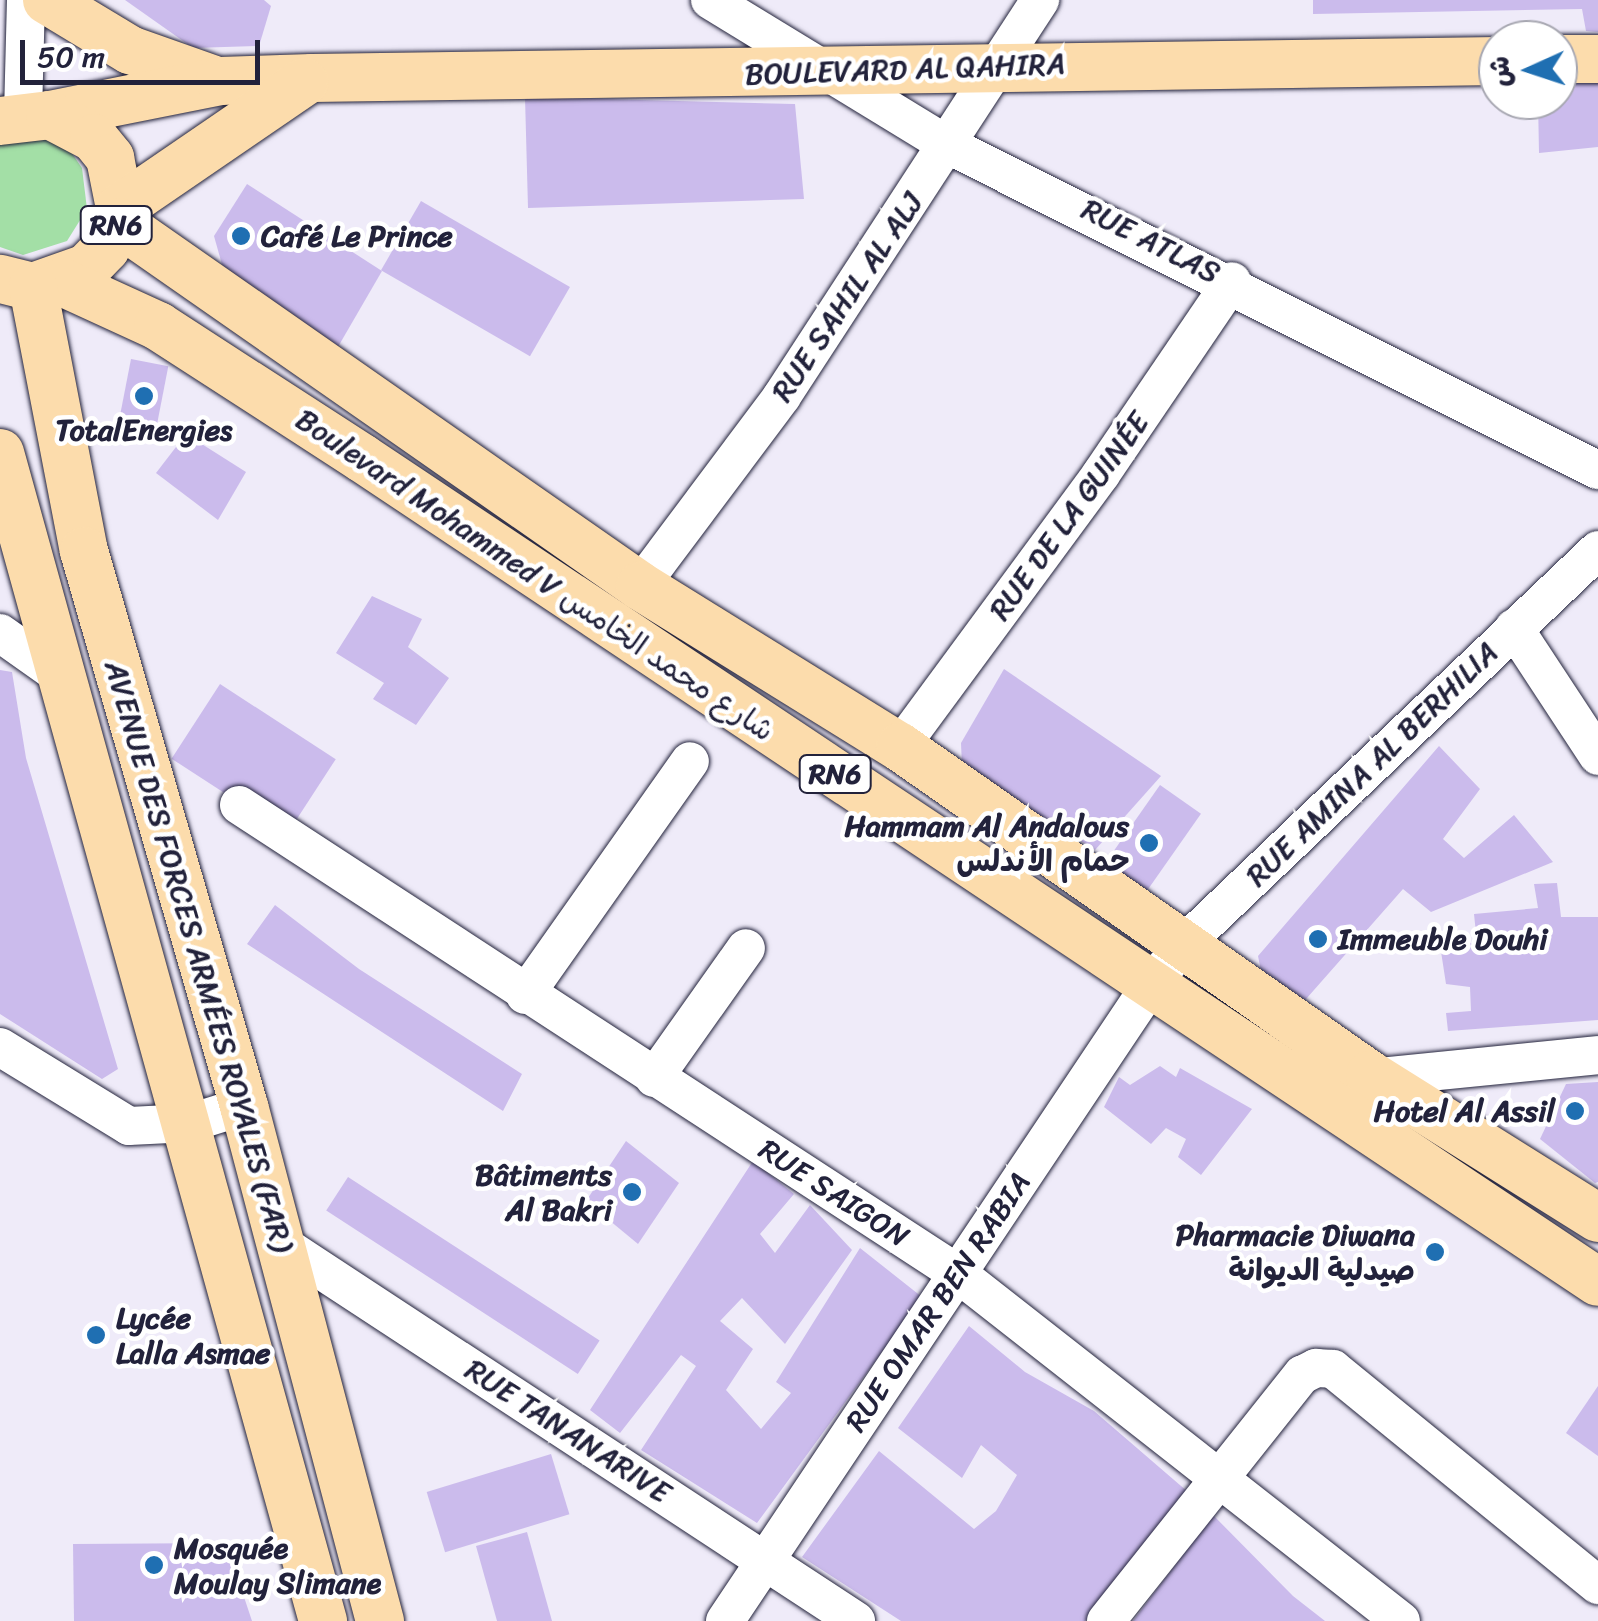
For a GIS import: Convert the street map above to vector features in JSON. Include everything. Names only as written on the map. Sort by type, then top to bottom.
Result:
[{"type":"main road","points":[[47,0],[130,50],[220,82]]},
{"type":"main road","name":"BOULEVARD AL QAHIRA","points":[[24,117],[220,82],[312,78],[1478,60]]},
{"type":"main road","points":[[119,215],[235,124],[312,78]]},
{"type":"main road","name":"RN6","points":[[24,117],[94,138],[114,170],[119,215],[106,248],[32,283]]},
{"type":"main road","name":"Boulevard Mohammed V شارع محمد الخامس","points":[[119,215],[640,586],[900,748],[1370,1075],[1598,1218]]},
{"type":"main road","name":"Boulevard Mohammed V شارع محمد الخامس","points":[[32,283],[158,326],[1598,1282]]},
{"type":"main road","name":"AVENUE DES FORCES ARMÉES ROYALES (FAR)","points":[[32,283],[84,551],[244,1106],[380,1621]]},
{"type":"main road","name":"AVENUE DES FORCES ARMÉES ROYALES (FAR)","points":[[0,453],[58,674],[190,1123],[323,1621]]},
{"type":"street","points":[[24,117],[26,0]]},
{"type":"street","name":"RUE ATLAS","points":[[710,0],[822,72],[948,145],[1232,282],[1598,470]]},
{"type":"street","name":"RUE SAHIL AL ALJ","points":[[640,586],[782,396],[1040,0]]},
{"type":"street","name":"RUE DE LA GUINÉE","points":[[900,748],[1102,474],[1232,282]]},
{"type":"street","name":"RUE AMINA AL BERHILIA","points":[[1152,983],[1186,944],[1598,550]]},
{"type":"street","points":[[1514,628],[1598,756]]},
{"type":"street","points":[[0,632],[58,674]]},
{"type":"street","points":[[525,995],[690,761]]},
{"type":"street","name":"RUE SAIGON","points":[[239,805],[525,995],[958,1272],[1402,1621]]},
{"type":"street","points":[[654,1078],[746,948]]},
{"type":"street","name":"RUE OMAR BEN RABIA","points":[[724,1621],[1152,983]]},
{"type":"street","points":[[0,1046],[110,1120],[151,1129],[190,1123],[244,1106]]},
{"type":"street","points":[[1313,1093],[1370,1075],[1598,1055]]},
{"type":"street","name":"RUE TANANARIVE","points":[[280,1242],[856,1621]]},
{"type":"street","points":[[1106,1621],[1302,1375],[1333,1369],[1598,1585]]},
{"type":"green space","points":[[39,135],[71,152],[82,168],[87,209],[67,241],[23,255],[0,247],[0,141]]},
{"type":"building","points":[[125,0],[264,0],[271,6],[259,46],[193,48]]},
{"type":"building","points":[[1313,0],[1598,0],[1598,32],[1586,31],[1582,9],[1313,14]]},
{"type":"building","points":[[1578,77],[1598,78],[1598,147],[1539,153],[1538,120],[1578,120]]},
{"type":"building","points":[[525,97],[795,104],[804,199],[528,208]]},
{"type":"building","points":[[247,184],[382,271],[335,352],[228,286],[214,236]]},
{"type":"building","points":[[421,201],[570,287],[530,356],[381,270]]},
{"type":"building","name":"TotalEnergies","points":[[131,359],[168,366],[155,433],[118,426]]},
{"type":"building","points":[[186,434],[246,472],[218,520],[156,473]]},
{"type":"building","points":[[372,596],[422,619],[408,647],[449,678],[416,725],[373,699],[384,683],[336,653]]},
{"type":"building","points":[[1004,669],[1161,776],[1095,850],[962,766],[961,743]]},
{"type":"building","points":[[0,670],[12,672],[26,758],[118,1069],[102,1079],[0,1014]]},
{"type":"building","points":[[220,684],[336,759],[287,834],[172,759]]},
{"type":"building","points":[[1439,746],[1480,789],[1443,839],[1464,858],[1514,815],[1553,862],[1431,912],[1403,889],[1299,1007],[1263,981],[1258,956]]},
{"type":"building","name":"Hammam Al Andalous حمام الأندلس","points":[[1160,785],[1201,814],[1140,901],[1099,872]]},
{"type":"building","points":[[1557,883],[1561,917],[1598,917],[1598,1020],[1448,1031],[1446,1013],[1471,1011],[1470,987],[1446,984],[1440,945],[1477,943],[1474,914],[1538,908],[1534,884]]},
{"type":"building","points":[[275,905],[359,969],[522,1074],[503,1111],[247,944]]},
{"type":"building","points":[[1160,1066],[1176,1077],[1180,1068],[1252,1109],[1201,1175],[1178,1157],[1186,1139],[1166,1128],[1151,1144],[1104,1107],[1119,1077],[1130,1085]]},
{"type":"building","name":"Hotel Al Assil","points":[[1598,1082],[1595,1183],[1540,1139],[1566,1084]]},
{"type":"building","name":"Bâtiments Al Bakri","points":[[626,1141],[679,1183],[638,1244],[586,1201]]},
{"type":"building","points":[[753,1161],[794,1194],[760,1234],[775,1253],[810,1205],[852,1250],[785,1344],[742,1298],[720,1321],[753,1349],[726,1390],[761,1429],[791,1393],[776,1382],[860,1248],[922,1297],[757,1523],[641,1450],[696,1366],[681,1355],[620,1433],[590,1410]]},
{"type":"building","points":[[348,1177],[600,1340],[578,1374],[326,1211]]},
{"type":"building","points":[[969,1326],[1025,1372],[1094,1411],[1188,1492],[1085,1621],[901,1621],[802,1557],[879,1451],[974,1529],[996,1511],[1017,1475],[981,1445],[962,1478],[898,1428]]},
{"type":"building","points":[[1598,1386],[1598,1456],[1566,1433]]},
{"type":"building","points":[[551,1454],[569,1514],[445,1552],[427,1492]]},
{"type":"building","points":[[1213,1515],[1293,1596],[1325,1621],[1133,1621]]},
{"type":"building","points":[[527,1532],[552,1621],[497,1621],[476,1546]]},
{"type":"building","name":"Mosquée Moulay Slimane","points":[[226,1543],[252,1621],[74,1621],[73,1544]]},
{"type":"place","name":"Café Le Prince","points":[[241,236]]},
{"type":"place","name":"TotalEnergies","points":[[144,396]]},
{"type":"place","name":"Hammam Al Andalous حمام الأندلس","points":[[1149,843]]},
{"type":"place","name":"Immeuble Douhi","points":[[1318,939]]},
{"type":"place","name":"Hotel Al Assil","points":[[1575,1111]]},
{"type":"place","name":"Bâtiments Al Bakri","points":[[632,1192]]},
{"type":"place","name":"Pharmacie Diwana صيدلية الديوانة","points":[[1435,1252]]},
{"type":"place","name":"Lycée Lalla Asmae","points":[[96,1335]]},
{"type":"place","name":"Mosquée Moulay Slimane","points":[[154,1565]]}]
